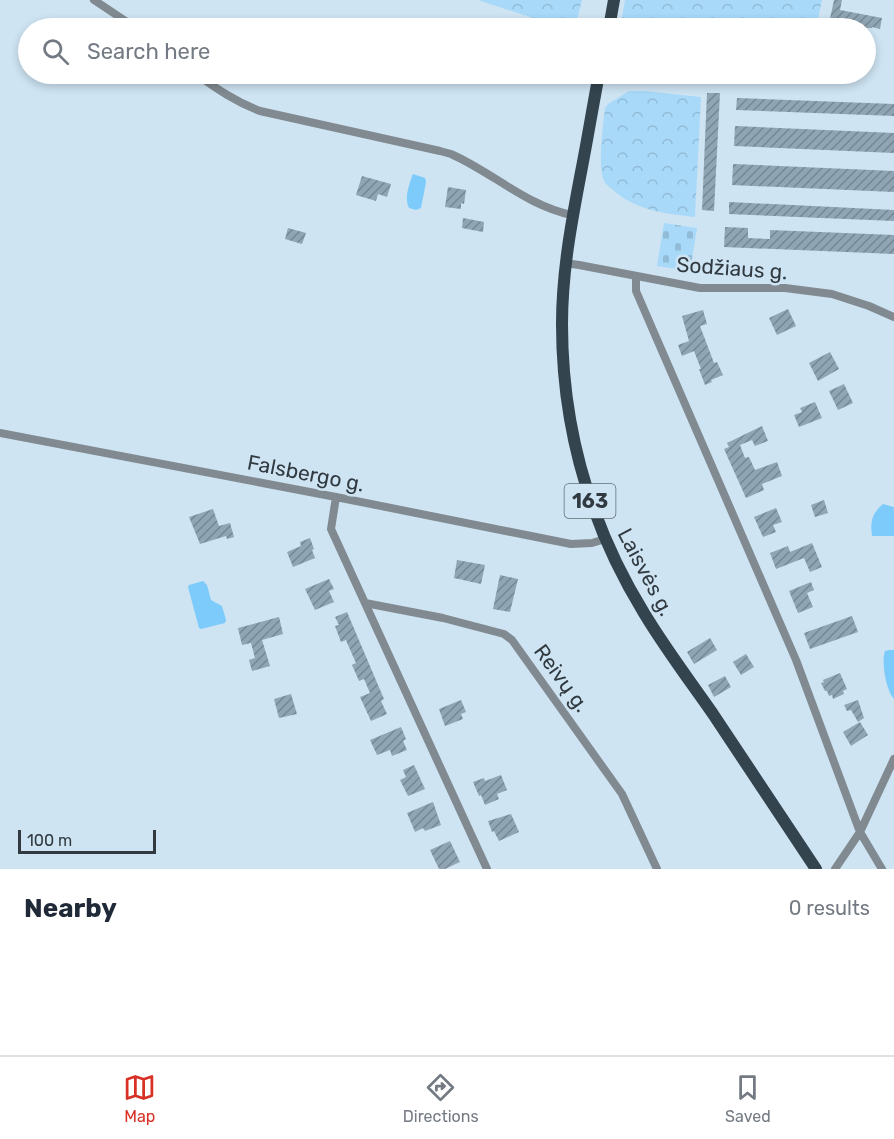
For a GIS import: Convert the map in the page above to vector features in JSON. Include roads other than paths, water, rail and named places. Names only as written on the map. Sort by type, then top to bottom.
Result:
[{"type":"main road","points":[[611,18],[614,0]]},
{"type":"main road","name":"Laisvės g.","points":[[598,84],[572,215],[565,263],[562,324],[564,378],[574,440],[586,490],[605,539],[625,580],[661,640],[816,869]]},
{"type":"street","points":[[94,0],[121,18]]},
{"type":"street","points":[[210,84],[260,111],[451,154],[535,202],[572,215]]},
{"type":"street","name":"Sodžiaus g.","points":[[565,263],[700,288],[785,288],[832,294],[894,317]]},
{"type":"street","points":[[636,276],[636,291],[796,660],[860,832],[882,869]]},
{"type":"street","name":"Falsbergo g.","points":[[0,433],[571,544],[592,543],[605,539]]},
{"type":"street","points":[[336,497],[331,529],[487,869]]},
{"type":"street","name":"Reivų g.","points":[[365,603],[453,621],[504,634],[512,640],[622,794],[657,869]]},
{"type":"street","points":[[835,869],[860,832],[894,759]]}]
